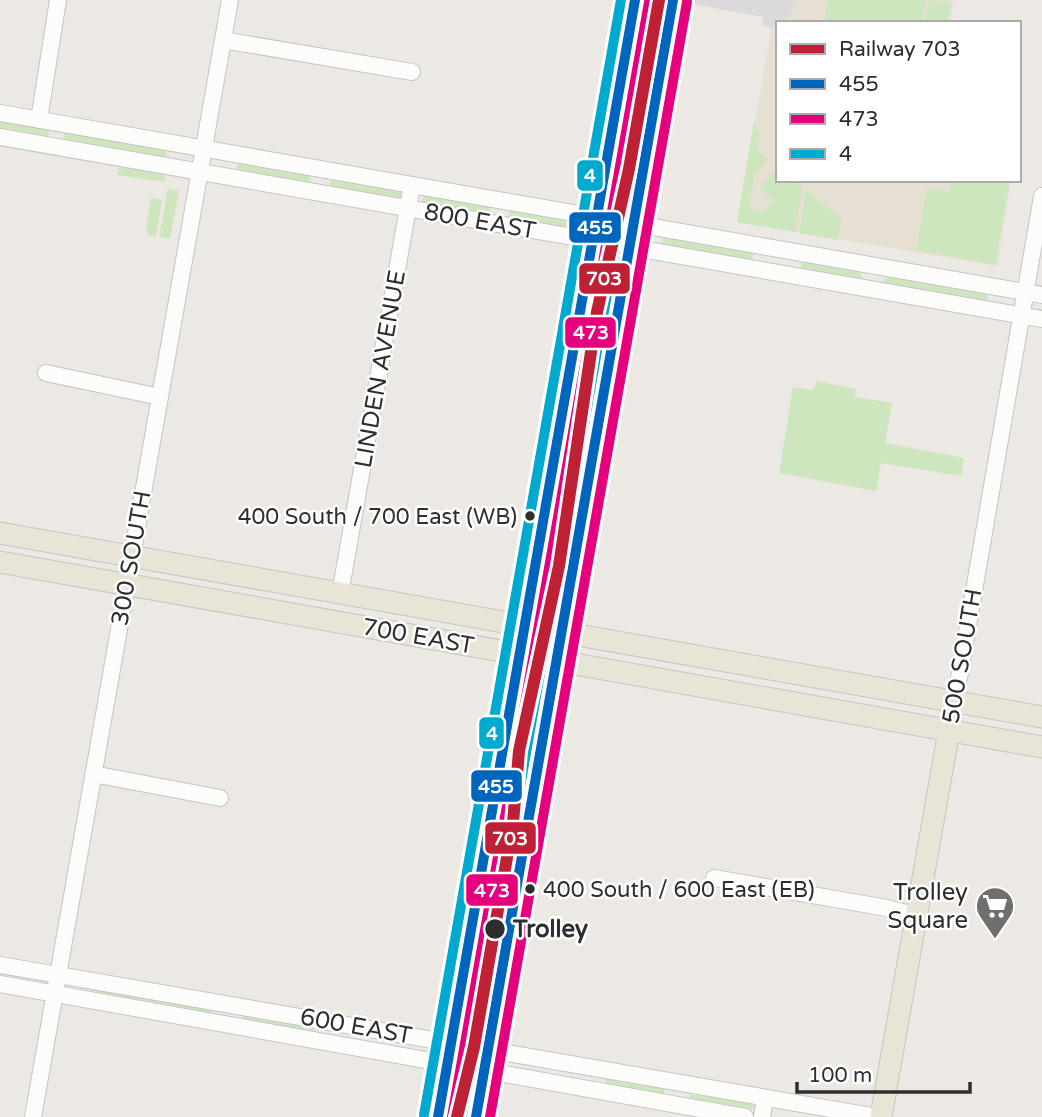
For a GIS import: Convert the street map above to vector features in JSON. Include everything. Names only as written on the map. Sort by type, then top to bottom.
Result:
[{"type":"main road","points":[[438,1117],[635,0]]},
{"type":"main road","points":[[476,1117],[673,0]]},
{"type":"main road","name":"700 EAST","points":[[0,533],[1042,717]]},
{"type":"main road","name":"700 EAST","points":[[0,562],[1042,747]]},
{"type":"main road","name":"500 SOUTH","points":[[879,1117],[955,701]]},
{"type":"street","points":[[39,120],[58,0]]},
{"type":"street","name":"300 SOUTH","points":[[33,1117],[230,0]]},
{"type":"street","points":[[223,40],[412,72]]},
{"type":"street","name":"800 EAST","points":[[0,113],[1042,295]]},
{"type":"street","points":[[53,146],[57,123]]},
{"type":"street","name":"800 EAST","points":[[0,136],[1042,319]]},
{"type":"street","points":[[314,192],[319,169]]},
{"type":"street","name":"LINDEN AVENUE","points":[[340,594],[412,186]]},
{"type":"street","name":"500 SOUTH","points":[[955,701],[1042,195]]},
{"type":"street","points":[[496,224],[500,201]]},
{"type":"street","points":[[762,271],[766,247]]},
{"type":"street","points":[[871,290],[875,266]]},
{"type":"street","points":[[46,373],[160,397]]},
{"type":"street","points":[[93,774],[220,798]]},
{"type":"street","points":[[714,878],[887,908],[917,916]]},
{"type":"street","name":"600 EAST","points":[[0,965],[879,1117]]},
{"type":"street","name":"600 EAST","points":[[0,984],[745,1117]]},
{"type":"street","points":[[225,1024],[228,1004]]},
{"type":"street","points":[[332,1043],[336,1023]]},
{"type":"street","points":[[584,1088],[588,1066]]},
{"type":"street","points":[[676,1105],[680,1083]]},
{"type":"street","points":[[762,1117],[765,1098]]},
{"type":"shaded area","points":[[692,0],[794,0],[791,16],[776,21],[771,31],[770,27],[762,25],[763,17],[692,4]]},
{"type":"shaded area","points":[[794,0],[953,0],[950,21],[785,21],[791,16]]},
{"type":"shaded area","points":[[776,27],[776,182],[1011,182],[997,266],[738,222],[771,31]]},
{"type":"green space","points":[[828,0],[926,0],[922,21],[824,21]]},
{"type":"green space","points":[[929,0],[951,3],[947,21],[925,21]]},
{"type":"green space","points":[[0,119],[48,128],[49,135],[46,138],[0,132]]},
{"type":"green space","points":[[754,121],[760,135],[757,150],[768,159],[755,174],[749,208],[763,211],[773,200],[760,188],[775,170],[776,182],[794,182],[802,187],[795,232],[737,222]]},
{"type":"green space","points":[[65,131],[164,148],[167,155],[164,159],[63,141]]},
{"type":"green space","points":[[242,162],[308,173],[311,180],[309,185],[238,173],[237,165]]},
{"type":"green space","points":[[120,166],[165,174],[165,182],[117,175]]},
{"type":"green space","points":[[331,179],[401,190],[402,201],[329,188]]},
{"type":"green space","points":[[952,182],[1010,182],[995,265],[916,250],[927,188],[949,192]]},
{"type":"green space","points":[[168,188],[179,191],[170,239],[159,237]]},
{"type":"green space","points":[[806,190],[841,219],[838,240],[799,233]]},
{"type":"green space","points":[[424,195],[488,205],[491,212],[489,215],[421,204]]},
{"type":"green space","points":[[151,198],[162,200],[156,236],[149,235],[146,227]]},
{"type":"green space","points":[[510,210],[575,221],[577,229],[575,231],[507,219]]},
{"type":"green space","points":[[667,237],[747,251],[753,254],[752,261],[663,247],[662,239]]},
{"type":"green space","points":[[802,260],[858,271],[863,278],[861,281],[800,273]]},
{"type":"green space","points":[[889,276],[986,293],[989,302],[987,305],[884,286],[884,279]]},
{"type":"green space","points":[[816,381],[856,389],[855,397],[892,403],[885,443],[964,458],[961,476],[881,463],[876,491],[779,473],[793,387],[814,390]]},
{"type":"green space","points":[[94,987],[213,1010],[211,1015],[91,992]]},
{"type":"green space","points":[[243,1013],[314,1025],[314,1032],[312,1034],[241,1021]]},
{"type":"green space","points":[[606,1077],[665,1087],[664,1095],[606,1086]]},
{"type":"green space","points":[[690,1095],[747,1098],[755,1106],[750,1111],[687,1100]]},
{"type":"rail line","name":"703","points":[[457,1117],[474,1047],[513,823],[519,751],[559,566],[597,312],[629,169],[659,0]]},
{"type":"transit line","name":"4","points":[[424,1115],[621,0]]},
{"type":"transit line","name":"455","points":[[438,1117],[635,0]]},
{"type":"transit line","name":"4","points":[[462,1115],[659,0]]},
{"type":"transit line","name":"455","points":[[476,1117],[673,0]]},
{"type":"transit line","name":"473","points":[[452,1117],[649,2]]},
{"type":"transit line","name":"473","points":[[490,1117],[687,2]]},
{"type":"place","name":"400 South / 700 East (WB)","points":[[530,516]]},
{"type":"place","name":"400 South / 600 East (EB)","points":[[530,889]]},
{"type":"place","name":"Trolley","points":[[495,929]]},
{"type":"place","name":"Trolley Square","points":[[995,940]]}]
